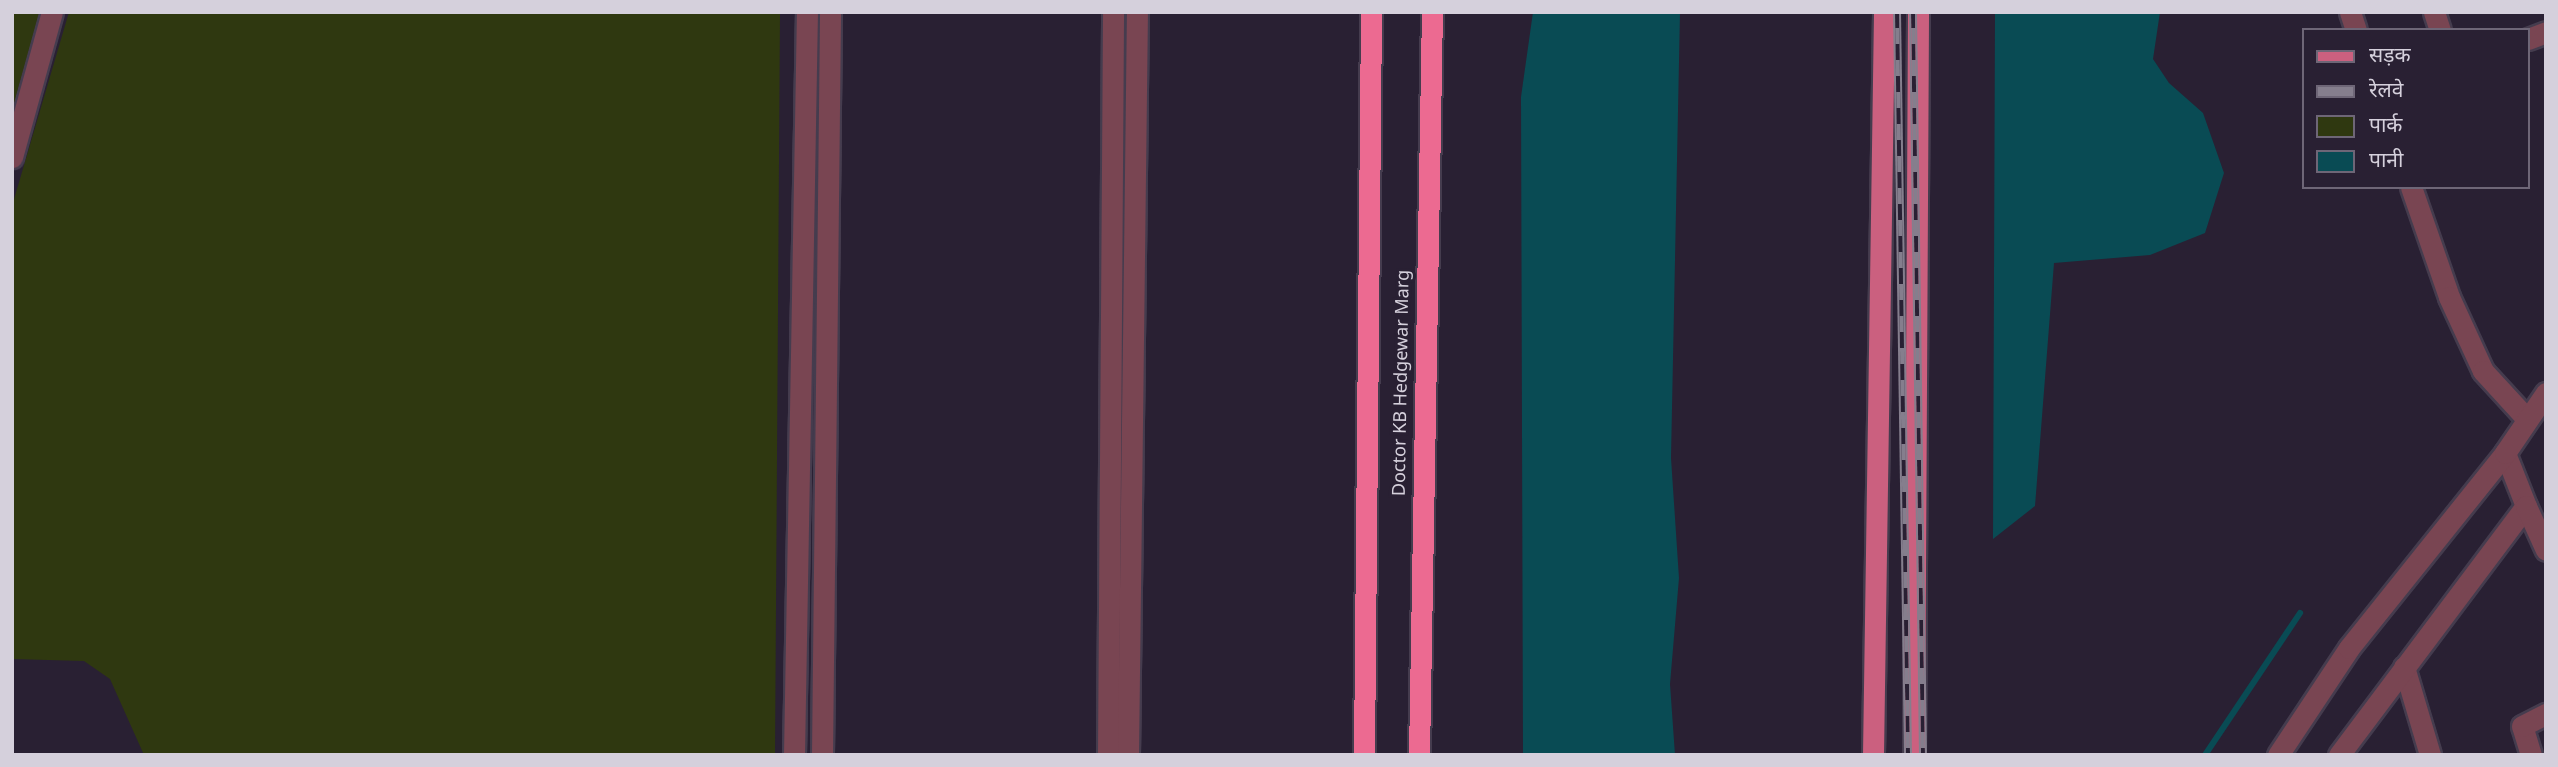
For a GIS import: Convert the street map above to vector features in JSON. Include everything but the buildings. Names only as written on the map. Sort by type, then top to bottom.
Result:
[{"type":"highway","name":"Doctor KB Hedgewar Marg","points":[[1364,755],[1371,12]]},
{"type":"highway","name":"Doctor KB Hedgewar Marg","points":[[1419,755],[1432,12]]},
{"type":"main road","points":[[1874,755],[1884,12]]},
{"type":"main road","points":[[1914,755],[1918,12]]},
{"type":"street","points":[[12,157],[52,12]]},
{"type":"street","points":[[794,755],[807,12]]},
{"type":"street","points":[[822,755],[830,12]]},
{"type":"street","points":[[1108,755],[1113,12]]},
{"type":"street","points":[[1128,755],[1137,12]]},
{"type":"street","points":[[2412,189],[2449,298],[2487,377],[2527,419]]},
{"type":"street","points":[[2278,755],[2349,648],[2505,453],[2546,393]]},
{"type":"street","points":[[2505,453],[2546,550]]},
{"type":"street","points":[[2339,755],[2526,506]]},
{"type":"street","points":[[2404,667],[2430,755]]},
{"type":"street","points":[[2531,755],[2522,726],[2546,714]]},
{"type":"green space","points":[[12,12],[40,12],[12,111]]},
{"type":"green space","points":[[69,12],[780,12],[775,755],[144,755],[110,679],[84,661],[12,659],[12,206]]},
{"type":"water","points":[[1533,12],[1680,12],[1671,458],[1679,578],[1670,684],[1675,755],[1523,755],[1521,97]]},
{"type":"water","points":[[1995,12],[2160,12],[2153,59],[2169,83],[2203,113],[2224,173],[2205,233],[2150,255],[2054,263],[2035,506],[1993,539]]},
{"type":"waterway","points":[[2205,755],[2300,613]]},
{"type":"railway","points":[[1897,12],[1908,755]]},
{"type":"railway","points":[[1913,12],[1923,755]]}]
